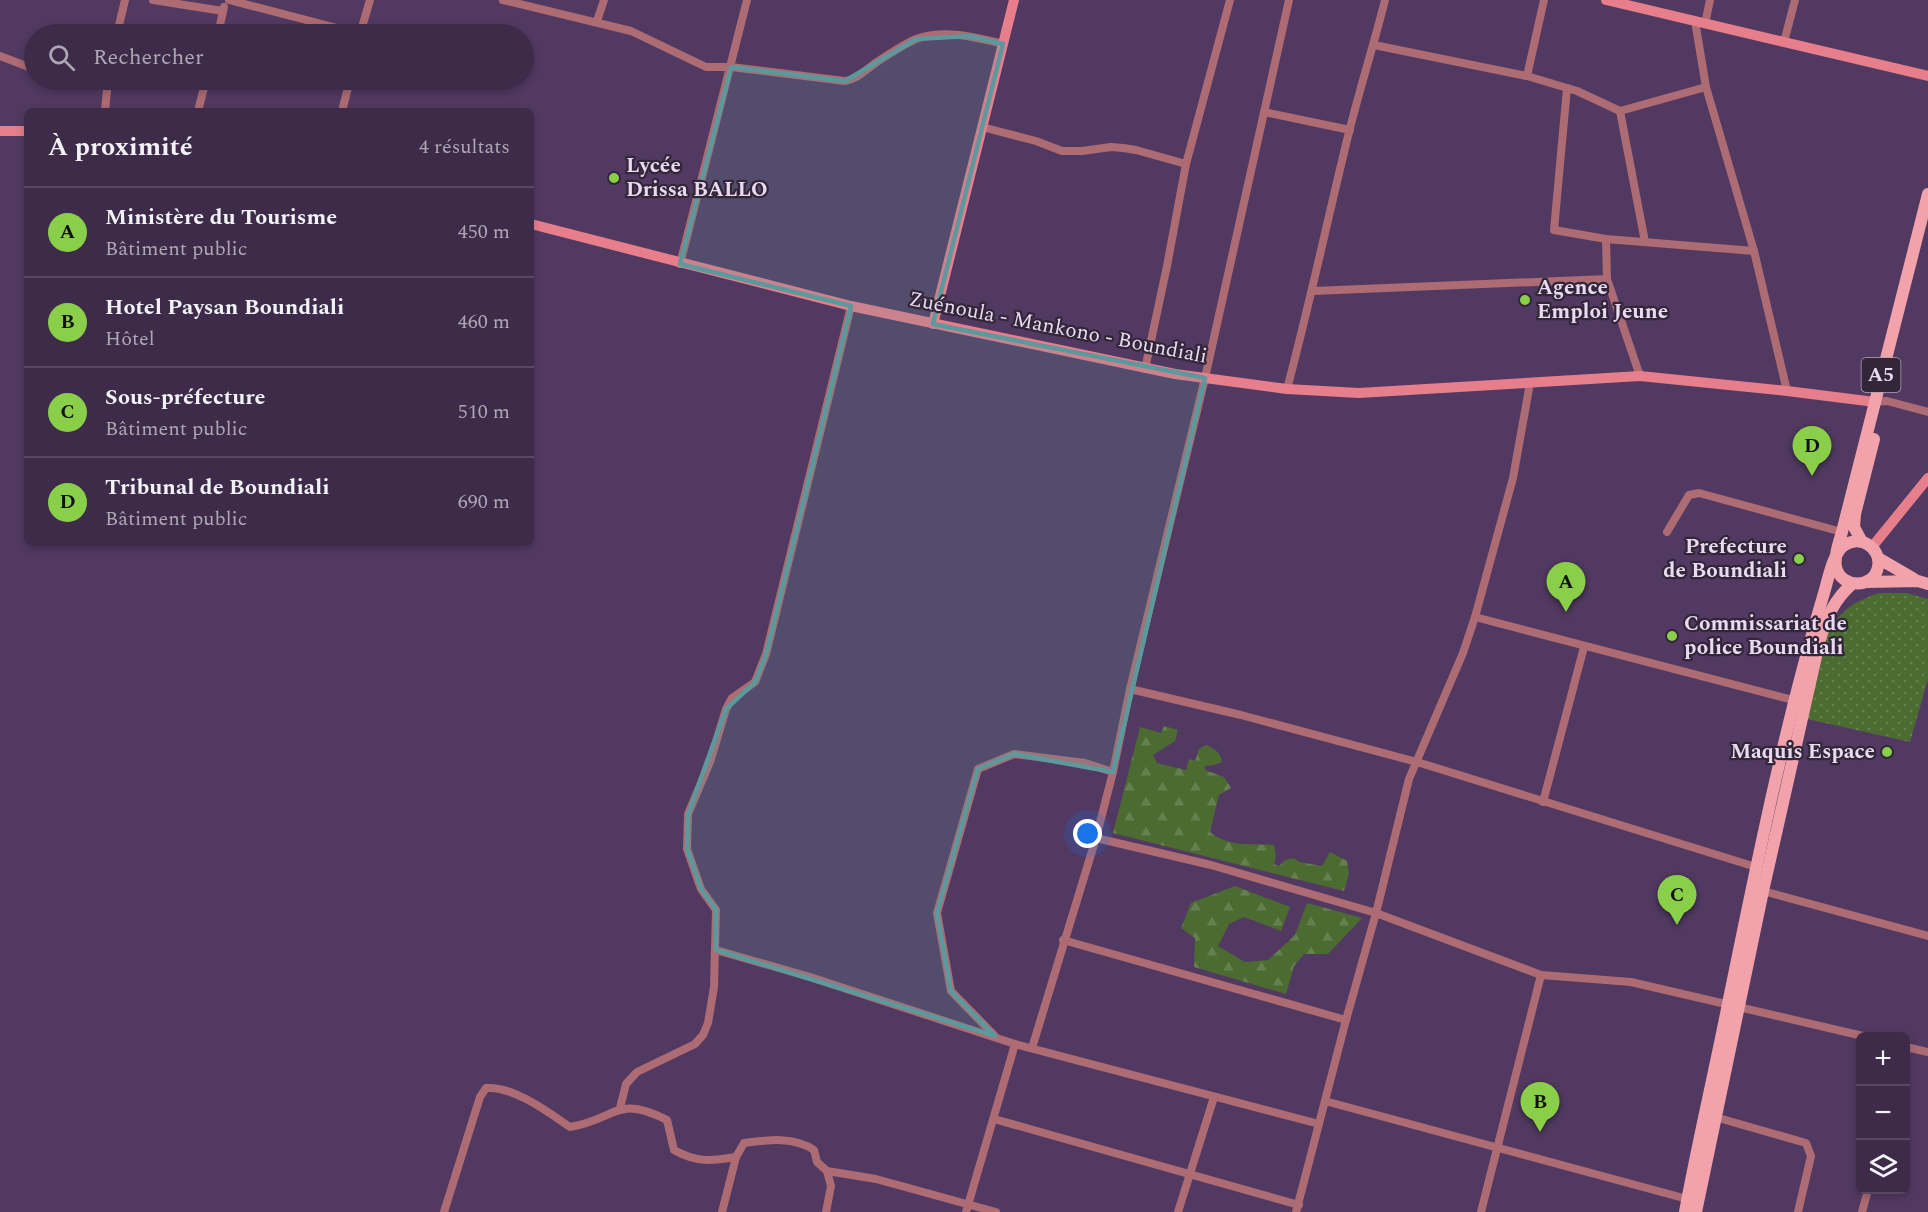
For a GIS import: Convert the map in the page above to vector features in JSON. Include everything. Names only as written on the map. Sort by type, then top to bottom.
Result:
[{"type":"main road","points":[[933,324],[1014,0]]},
{"type":"main road","points":[[1606,0],[1928,76]]},
{"type":"main road","points":[[0,131],[24,131]]},
{"type":"main road","name":"A5","points":[[1871,549],[1854,527],[1855,514],[1928,194]]},
{"type":"main road","name":"Zuénoula - Mankono - Boundiali","points":[[534,225],[850,306],[1144,369],[1287,389],[1359,393],[1640,376],[1879,402]]},
{"type":"main road","name":"A5","points":[[1836,557],[1928,226]]},
{"type":"main road","points":[[1871,549],[1928,478]]},
{"type":"main road","points":[[1694,1204],[1757,890],[1818,614],[1836,557],[1839,551],[1849,543],[1871,549],[1923,583]]},
{"type":"main road","points":[[1868,582],[1877,572],[1871,549]]},
{"type":"main road","points":[[1836,557],[1840,577],[1852,584]]},
{"type":"main road","points":[[1757,890],[1756,867],[1776,774],[1828,615],[1838,596],[1852,584],[1923,583]]},
{"type":"main road","points":[[1685,1212],[1694,1204],[1715,1118],[1734,1005]]},
{"type":"street","points":[[119,24],[125,0]]},
{"type":"street","points":[[153,0],[223,11]]},
{"type":"street","points":[[220,24],[227,0],[321,24]]},
{"type":"street","points":[[363,24],[370,0]]},
{"type":"street","points":[[503,0],[632,31],[706,67],[845,81],[855,79],[864,70],[916,39],[939,35],[970,36],[1003,44]]},
{"type":"street","points":[[597,21],[603,0]]},
{"type":"street","points":[[680,264],[747,0]]},
{"type":"street","points":[[1144,369],[1167,266],[1186,164],[1230,0]]},
{"type":"street","points":[[1032,1048],[1113,771],[1289,0]]},
{"type":"street","points":[[1287,389],[1313,291],[1350,130],[1385,0]]},
{"type":"street","points":[[1527,76],[1544,0]]},
{"type":"street","points":[[1710,0],[1700,22],[1706,87],[1754,250],[1787,391]]},
{"type":"street","points":[[1784,42],[1795,0]]},
{"type":"street","points":[[1374,45],[1527,76],[1567,88],[1620,111],[1706,87]]},
{"type":"street","points":[[0,56],[24,65]]},
{"type":"street","points":[[1567,88],[1554,230],[1606,239],[1754,250]]},
{"type":"street","points":[[105,108],[106,90]]},
{"type":"street","points":[[199,108],[203,90]]},
{"type":"street","points":[[343,108],[347,90]]},
{"type":"street","points":[[1620,111],[1645,242]]},
{"type":"street","points":[[1264,112],[1350,130]]},
{"type":"street","points":[[982,127],[1036,141],[1062,151],[1123,148],[1186,164]]},
{"type":"street","points":[[1606,239],[1607,279],[1640,376]]},
{"type":"street","points":[[1313,291],[1607,279]]},
{"type":"street","points":[[620,1108],[626,1084],[637,1072],[695,1044],[704,1035],[708,1023],[714,987],[716,910],[701,889],[687,849],[688,814],[710,762],[726,709],[732,698],[754,682],[766,654],[850,306]]},
{"type":"street","points":[[994,1119],[1298,1208],[1409,779],[1476,617],[1514,478],[1530,383]]},
{"type":"street","points":[[1879,402],[1928,412]]},
{"type":"street","points":[[1667,532],[1689,495],[1699,493],[1842,532]]},
{"type":"street","points":[[1476,617],[1800,702]]},
{"type":"street","points":[[1544,802],[1584,647]]},
{"type":"street","points":[[1130,689],[1241,715],[1417,762],[1756,867]]},
{"type":"street","points":[[995,1036],[951,990],[937,913],[978,770],[1014,754],[1085,764],[1113,771]]},
{"type":"street","points":[[1095,838],[1211,866],[1376,913],[1541,975],[1631,982],[1856,1034]]},
{"type":"street","points":[[1757,890],[1928,936]]},
{"type":"street","points":[[1063,940],[1346,1020]]},
{"type":"street","points":[[716,950],[810,977],[1015,1044],[1319,1124]]},
{"type":"street","points":[[1481,1212],[1541,975]]},
{"type":"street","points":[[967,1208],[1015,1044]]},
{"type":"street","points":[[1910,1048],[1928,1053]]},
{"type":"street","points":[[444,1212],[480,1097],[486,1088],[498,1088],[537,1105],[570,1127],[581,1125],[620,1108],[636,1108],[667,1120],[674,1150],[688,1158],[709,1161],[736,1157]]},
{"type":"street","points":[[1178,1212],[1214,1097]]},
{"type":"street","points":[[1325,1101],[1497,1147],[1694,1204]]},
{"type":"street","points":[[1715,1118],[1806,1143],[1811,1156],[1798,1212]]},
{"type":"street","points":[[722,1212],[736,1157],[744,1143],[785,1141],[807,1145],[814,1150],[817,1162],[827,1171],[876,1179],[967,1208],[996,1212]]},
{"type":"street","points":[[826,1212],[831,1186],[827,1171]]},
{"type":"street","points":[[1862,1212],[1867,1194]]},
{"type":"highlighted area","points":[[970,36],[1003,44],[933,324],[1205,378],[1113,772],[1014,754],[978,769],[937,913],[951,991],[995,1036],[716,950],[716,910],[701,889],[687,849],[688,814],[726,709],[755,682],[766,654],[851,306],[680,264],[731,67],[845,81],[916,39]]},
{"type":"green space","points":[[1878,593],[1907,593],[1928,599],[1928,679],[1910,742],[1803,718],[1817,656],[1830,628],[1852,605]]},
{"type":"green space","points":[[1164,726],[1178,730],[1175,741],[1153,755],[1157,763],[1186,770],[1189,759],[1195,761],[1199,749],[1206,745],[1220,756],[1222,762],[1205,766],[1205,770],[1224,777],[1231,788],[1219,795],[1210,832],[1233,843],[1274,845],[1276,856],[1274,864],[1279,866],[1285,860],[1294,858],[1299,862],[1322,866],[1330,852],[1347,861],[1349,874],[1344,891],[1113,833],[1140,727],[1161,733]]},
{"type":"green space","points":[[1235,886],[1290,907],[1281,931],[1244,917],[1229,924],[1218,946],[1245,962],[1268,960],[1295,935],[1307,903],[1362,918],[1328,954],[1304,954],[1294,966],[1286,994],[1194,967],[1195,938],[1181,928],[1191,903]]},
{"type":"place","name":"Lycée Drissa BALLO","points":[[614,178]]},
{"type":"place","name":"Agence Emploi Jeune","points":[[1525,300]]},
{"type":"place","name":"Tribunal de Boundiali","points":[[1812,476]]},
{"type":"place","name":"Prefecture de Boundiali","points":[[1799,559]]},
{"type":"place","name":"Ministère du Tourisme","points":[[1566,612]]},
{"type":"place","name":"Commissariat de police Boundiali","points":[[1672,636]]},
{"type":"place","name":"Maquis Espace","points":[[1887,752]]},
{"type":"place","name":"Sous-préfecture","points":[[1677,925]]},
{"type":"place","name":"Hotel Paysan Boundiali","points":[[1540,1132]]}]
